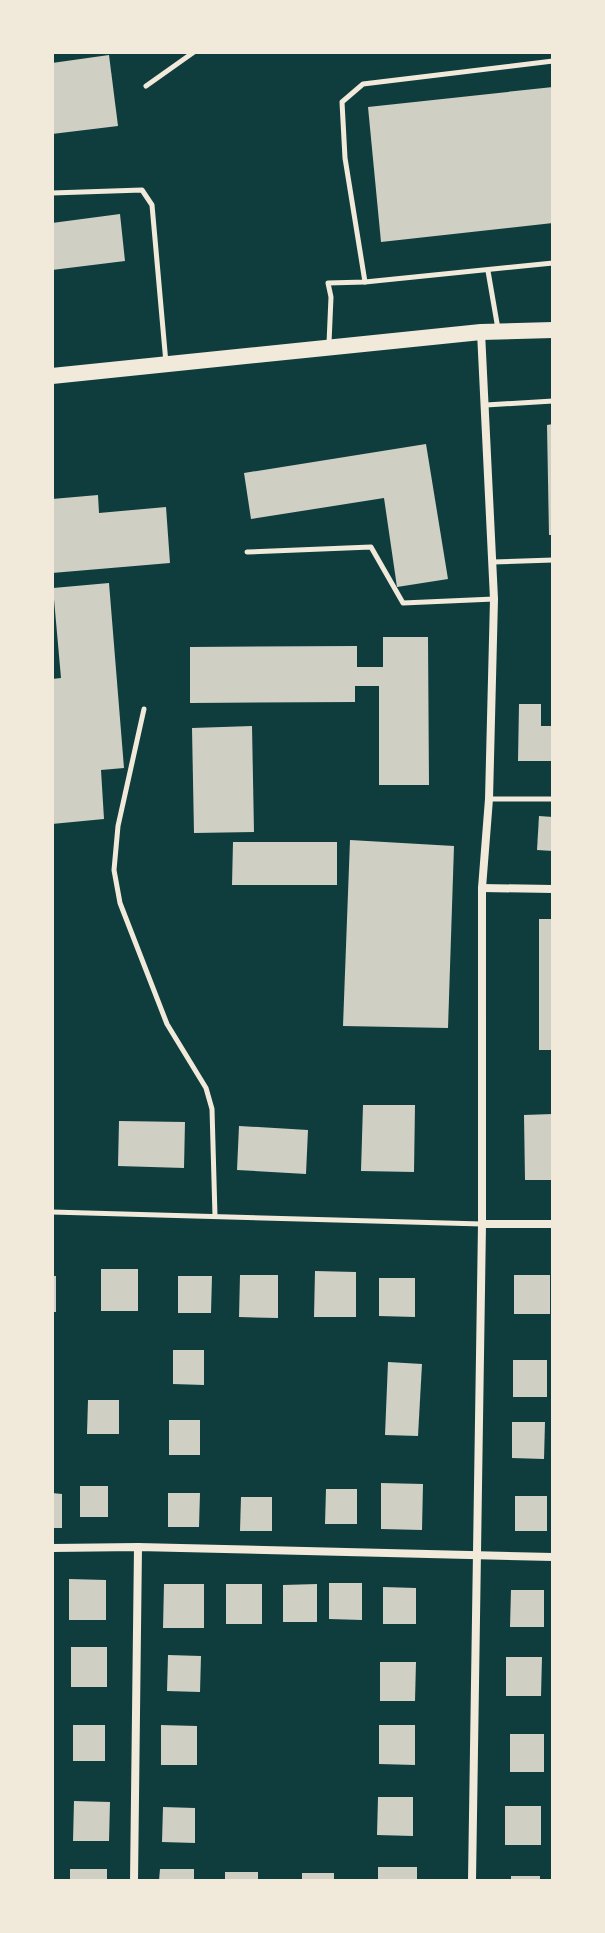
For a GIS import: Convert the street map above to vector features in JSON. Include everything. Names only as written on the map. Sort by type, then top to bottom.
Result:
[{"type":"main road","points":[[52,376],[490,332],[553,330]]},
{"type":"street","points":[[472,1881],[482,1224],[482,888],[489,799],[494,599],[485,405],[490,332]]},
{"type":"street","points":[[482,888],[553,889]]},
{"type":"street","points":[[482,1224],[553,1224]]},
{"type":"street","points":[[134,1881],[138,1547]]},
{"type":"street","points":[[52,1548],[138,1547],[553,1557]]},
{"type":"lane","points":[[146,86],[194,52]]},
{"type":"lane","points":[[365,282],[345,158],[342,102],[363,84],[553,61]]},
{"type":"lane","points":[[52,193],[142,190],[152,205],[166,364]]},
{"type":"lane","points":[[329,348],[331,297],[328,283],[553,263]]},
{"type":"lane","points":[[488,271],[490,332]]},
{"type":"lane","points":[[485,405],[553,401]]},
{"type":"lane","points":[[247,552],[371,547],[403,603],[494,599]]},
{"type":"lane","points":[[492,562],[553,560]]},
{"type":"lane","points":[[144,709],[118,826],[114,870],[120,903],[167,1024],[209,1098],[212,1109],[215,1216]]},
{"type":"lane","points":[[489,799],[553,799]]},
{"type":"lane","points":[[52,1212],[482,1224]]},
{"type":"building","points":[[109,55],[118,126],[52,134],[52,63]]},
{"type":"building","points":[[553,87],[553,223],[381,242],[368,107]]},
{"type":"building","points":[[120,214],[125,261],[52,270],[52,223]]},
{"type":"building","points":[[553,424],[553,535],[549,535],[547,425]]},
{"type":"building","points":[[426,444],[448,579],[397,587],[384,498],[251,519],[244,473]]},
{"type":"building","points":[[98,495],[99,513],[166,507],[170,563],[52,573],[52,499]]},
{"type":"building","points":[[109,583],[124,768],[101,770],[104,819],[52,824],[52,679],[61,678],[53,588]]},
{"type":"building","points":[[383,637],[428,637],[429,785],[379,785],[379,686],[355,686],[355,702],[190,703],[190,647],[357,646],[357,667],[383,667]]},
{"type":"building","points":[[519,704],[541,704],[541,726],[553,726],[553,761],[518,761]]},
{"type":"building","points":[[252,726],[254,832],[194,833],[192,728]]},
{"type":"building","points":[[539,816],[553,817],[553,851],[537,850]]},
{"type":"building","points":[[350,840],[454,846],[448,1028],[343,1026]]},
{"type":"building","points":[[233,842],[337,842],[337,885],[232,885]]},
{"type":"building","points":[[539,919],[553,919],[553,1050],[539,1050]]},
{"type":"building","points":[[363,1105],[415,1105],[414,1172],[361,1171]]},
{"type":"building","points":[[553,1114],[553,1180],[525,1180],[524,1115]]},
{"type":"building","points":[[119,1121],[185,1122],[184,1168],[118,1166]]},
{"type":"building","points":[[239,1126],[308,1130],[306,1174],[237,1170]]},
{"type":"building","points":[[101,1269],[138,1269],[138,1311],[101,1311]]},
{"type":"building","points":[[315,1271],[356,1272],[356,1317],[314,1317]]},
{"type":"building","points":[[240,1275],[278,1275],[278,1318],[239,1317]]},
{"type":"building","points":[[514,1275],[550,1275],[550,1314],[514,1314]]},
{"type":"building","points":[[52,1276],[56,1276],[56,1312],[52,1312]]},
{"type":"building","points":[[178,1276],[212,1276],[211,1313],[178,1313]]},
{"type":"building","points":[[379,1278],[415,1278],[415,1317],[379,1316]]},
{"type":"building","points":[[173,1350],[204,1350],[204,1385],[173,1384]]},
{"type":"building","points":[[513,1360],[547,1360],[547,1397],[513,1397]]},
{"type":"building","points":[[388,1362],[422,1364],[418,1436],[385,1435]]},
{"type":"building","points":[[88,1400],[119,1400],[119,1434],[87,1434]]},
{"type":"building","points":[[169,1420],[200,1420],[200,1455],[169,1455]]},
{"type":"building","points":[[512,1422],[545,1422],[544,1459],[512,1458]]},
{"type":"building","points":[[381,1483],[423,1484],[422,1530],[381,1529]]},
{"type":"building","points":[[80,1486],[108,1486],[108,1517],[80,1517]]},
{"type":"building","points":[[326,1489],[357,1489],[357,1524],[325,1524]]},
{"type":"building","points":[[52,1493],[62,1494],[62,1528],[52,1528]]},
{"type":"building","points":[[168,1493],[200,1493],[199,1527],[168,1527]]},
{"type":"building","points":[[515,1496],[547,1496],[547,1531],[515,1531]]},
{"type":"building","points":[[241,1497],[272,1497],[272,1531],[240,1531]]},
{"type":"building","points":[[69,1579],[106,1580],[106,1620],[69,1620]]},
{"type":"building","points":[[329,1583],[362,1583],[362,1620],[329,1619]]},
{"type":"building","points":[[164,1584],[204,1584],[204,1628],[163,1628]]},
{"type":"building","points":[[226,1584],[262,1584],[262,1624],[226,1624]]},
{"type":"building","points":[[317,1584],[317,1622],[283,1622],[283,1585]]},
{"type":"building","points":[[383,1587],[416,1588],[416,1624],[383,1624]]},
{"type":"building","points":[[511,1590],[544,1590],[544,1627],[510,1627]]},
{"type":"building","points":[[71,1647],[107,1647],[107,1687],[71,1687]]},
{"type":"building","points":[[168,1655],[201,1656],[200,1692],[167,1691]]},
{"type":"building","points":[[506,1657],[542,1657],[541,1696],[506,1696]]},
{"type":"building","points":[[380,1662],[416,1662],[415,1701],[380,1701]]},
{"type":"building","points":[[73,1725],[105,1725],[105,1761],[73,1761]]},
{"type":"building","points":[[161,1725],[197,1726],[197,1765],[161,1765]]},
{"type":"building","points":[[379,1725],[415,1725],[415,1765],[379,1764]]},
{"type":"building","points":[[510,1734],[544,1734],[544,1772],[510,1772]]},
{"type":"building","points":[[378,1797],[413,1797],[413,1836],[377,1835]]},
{"type":"building","points":[[74,1801],[110,1802],[109,1841],[73,1841]]},
{"type":"building","points":[[505,1806],[541,1806],[541,1845],[505,1845]]},
{"type":"building","points":[[163,1807],[195,1808],[195,1843],[162,1842]]},
{"type":"building","points":[[378,1867],[417,1867],[417,1881],[378,1881]]},
{"type":"building","points":[[70,1869],[107,1869],[107,1881],[70,1881]]},
{"type":"building","points":[[160,1869],[194,1869],[194,1881],[159,1881]]},
{"type":"building","points":[[225,1872],[258,1872],[258,1881],[225,1881]]},
{"type":"building","points":[[302,1873],[334,1873],[334,1881],[302,1881]]},
{"type":"building","points":[[511,1876],[540,1876],[540,1881],[511,1881]]}]
